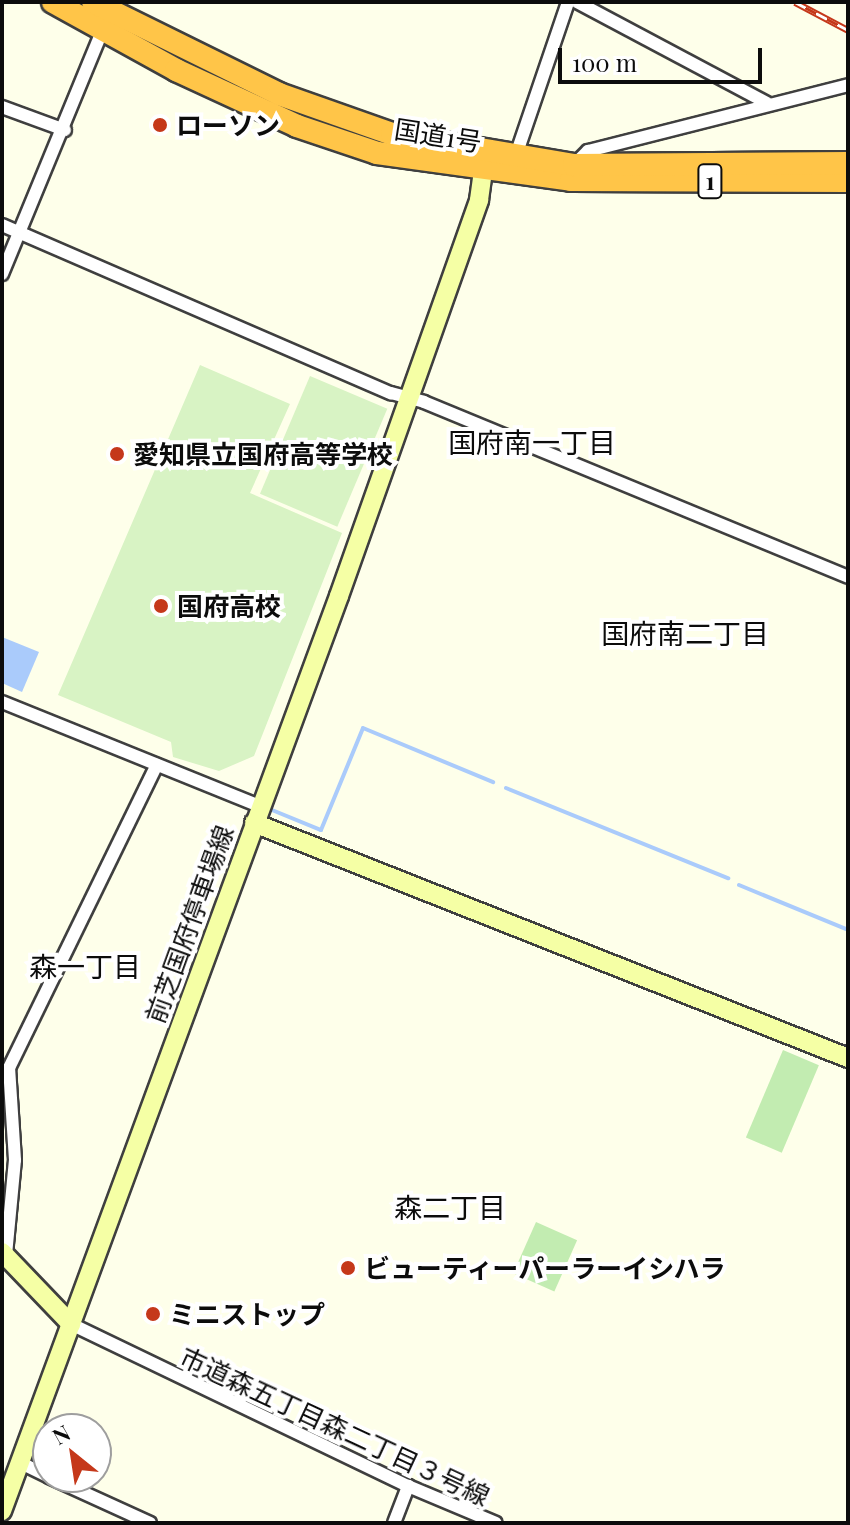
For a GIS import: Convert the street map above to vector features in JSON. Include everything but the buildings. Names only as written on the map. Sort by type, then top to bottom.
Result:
[{"type":"highway","name":"国道1号","points":[[53,2],[104,12],[343,120],[485,162],[631,182],[848,181]]},
{"type":"highway","name":"国道1号","points":[[485,162],[515,158],[574,165],[848,163]]},
{"type":"main road","points":[[257,814],[479,200],[485,162]]},
{"type":"main road","name":"前芝国府停車場線","points":[[2,1511],[257,814],[848,1058]]},
{"type":"main road","points":[[4,1254],[71,1324]]},
{"type":"street","points":[[515,158],[568,2]]},
{"type":"street","points":[[577,2],[767,103]]},
{"type":"street","points":[[2,274],[65,130],[104,12]]},
{"type":"street","points":[[574,165],[588,151],[767,103],[848,85]]},
{"type":"street","points":[[2,107],[65,130]]},
{"type":"street","points":[[2,225],[408,397],[848,577]]},
{"type":"street","points":[[2,702],[157,765],[257,814]]},
{"type":"street","points":[[4,1254],[15,1160],[9,1068],[157,765]]},
{"type":"street","name":"市道森五丁目森二丁目３号線","points":[[71,1324],[408,1486],[492,1522]]},
{"type":"street","points":[[19,1462],[32,1469]]},
{"type":"street","points":[[394,1523],[408,1486]]},
{"type":"street","points":[[83,1493],[150,1523]]},
{"type":"green space","points":[[200,365],[290,404],[250,493],[342,533],[254,756],[219,771],[173,757],[171,742],[58,695]]},
{"type":"green space","points":[[310,376],[387,409],[337,527],[260,494]]},
{"type":"green space","points":[[783,1050],[819,1065],[782,1153],[746,1137]]},
{"type":"green space","points":[[536,1222],[577,1240],[554,1291],[513,1273]]},
{"type":"water","points":[[2,637],[39,652],[22,692],[2,683]]},
{"type":"waterway","points":[[272,810],[321,830],[363,728],[493,782]]},
{"type":"waterway","points":[[506,788],[728,878]]},
{"type":"waterway","points":[[739,885],[848,930]]},
{"type":"railway","points":[[795,2],[848,30]]},
{"type":"place","name":"ローソン","points":[[160,125]]},
{"type":"place","name":"愛知県立国府高等学校","points":[[117,454]]},
{"type":"place","name":"国府高校","points":[[161,606]]},
{"type":"place","name":"ビューティーパーラーイシハラ","points":[[348,1268]]},
{"type":"place","name":"ミニストップ","points":[[153,1314]]},
{"type":"district","name":"国府南一丁目","points":[[532,442]]},
{"type":"district","name":"国府南二丁目","points":[[685,633]]},
{"type":"district","name":"森一丁目","points":[[85,966]]},
{"type":"district","name":"森二丁目","points":[[450,1207]]}]
